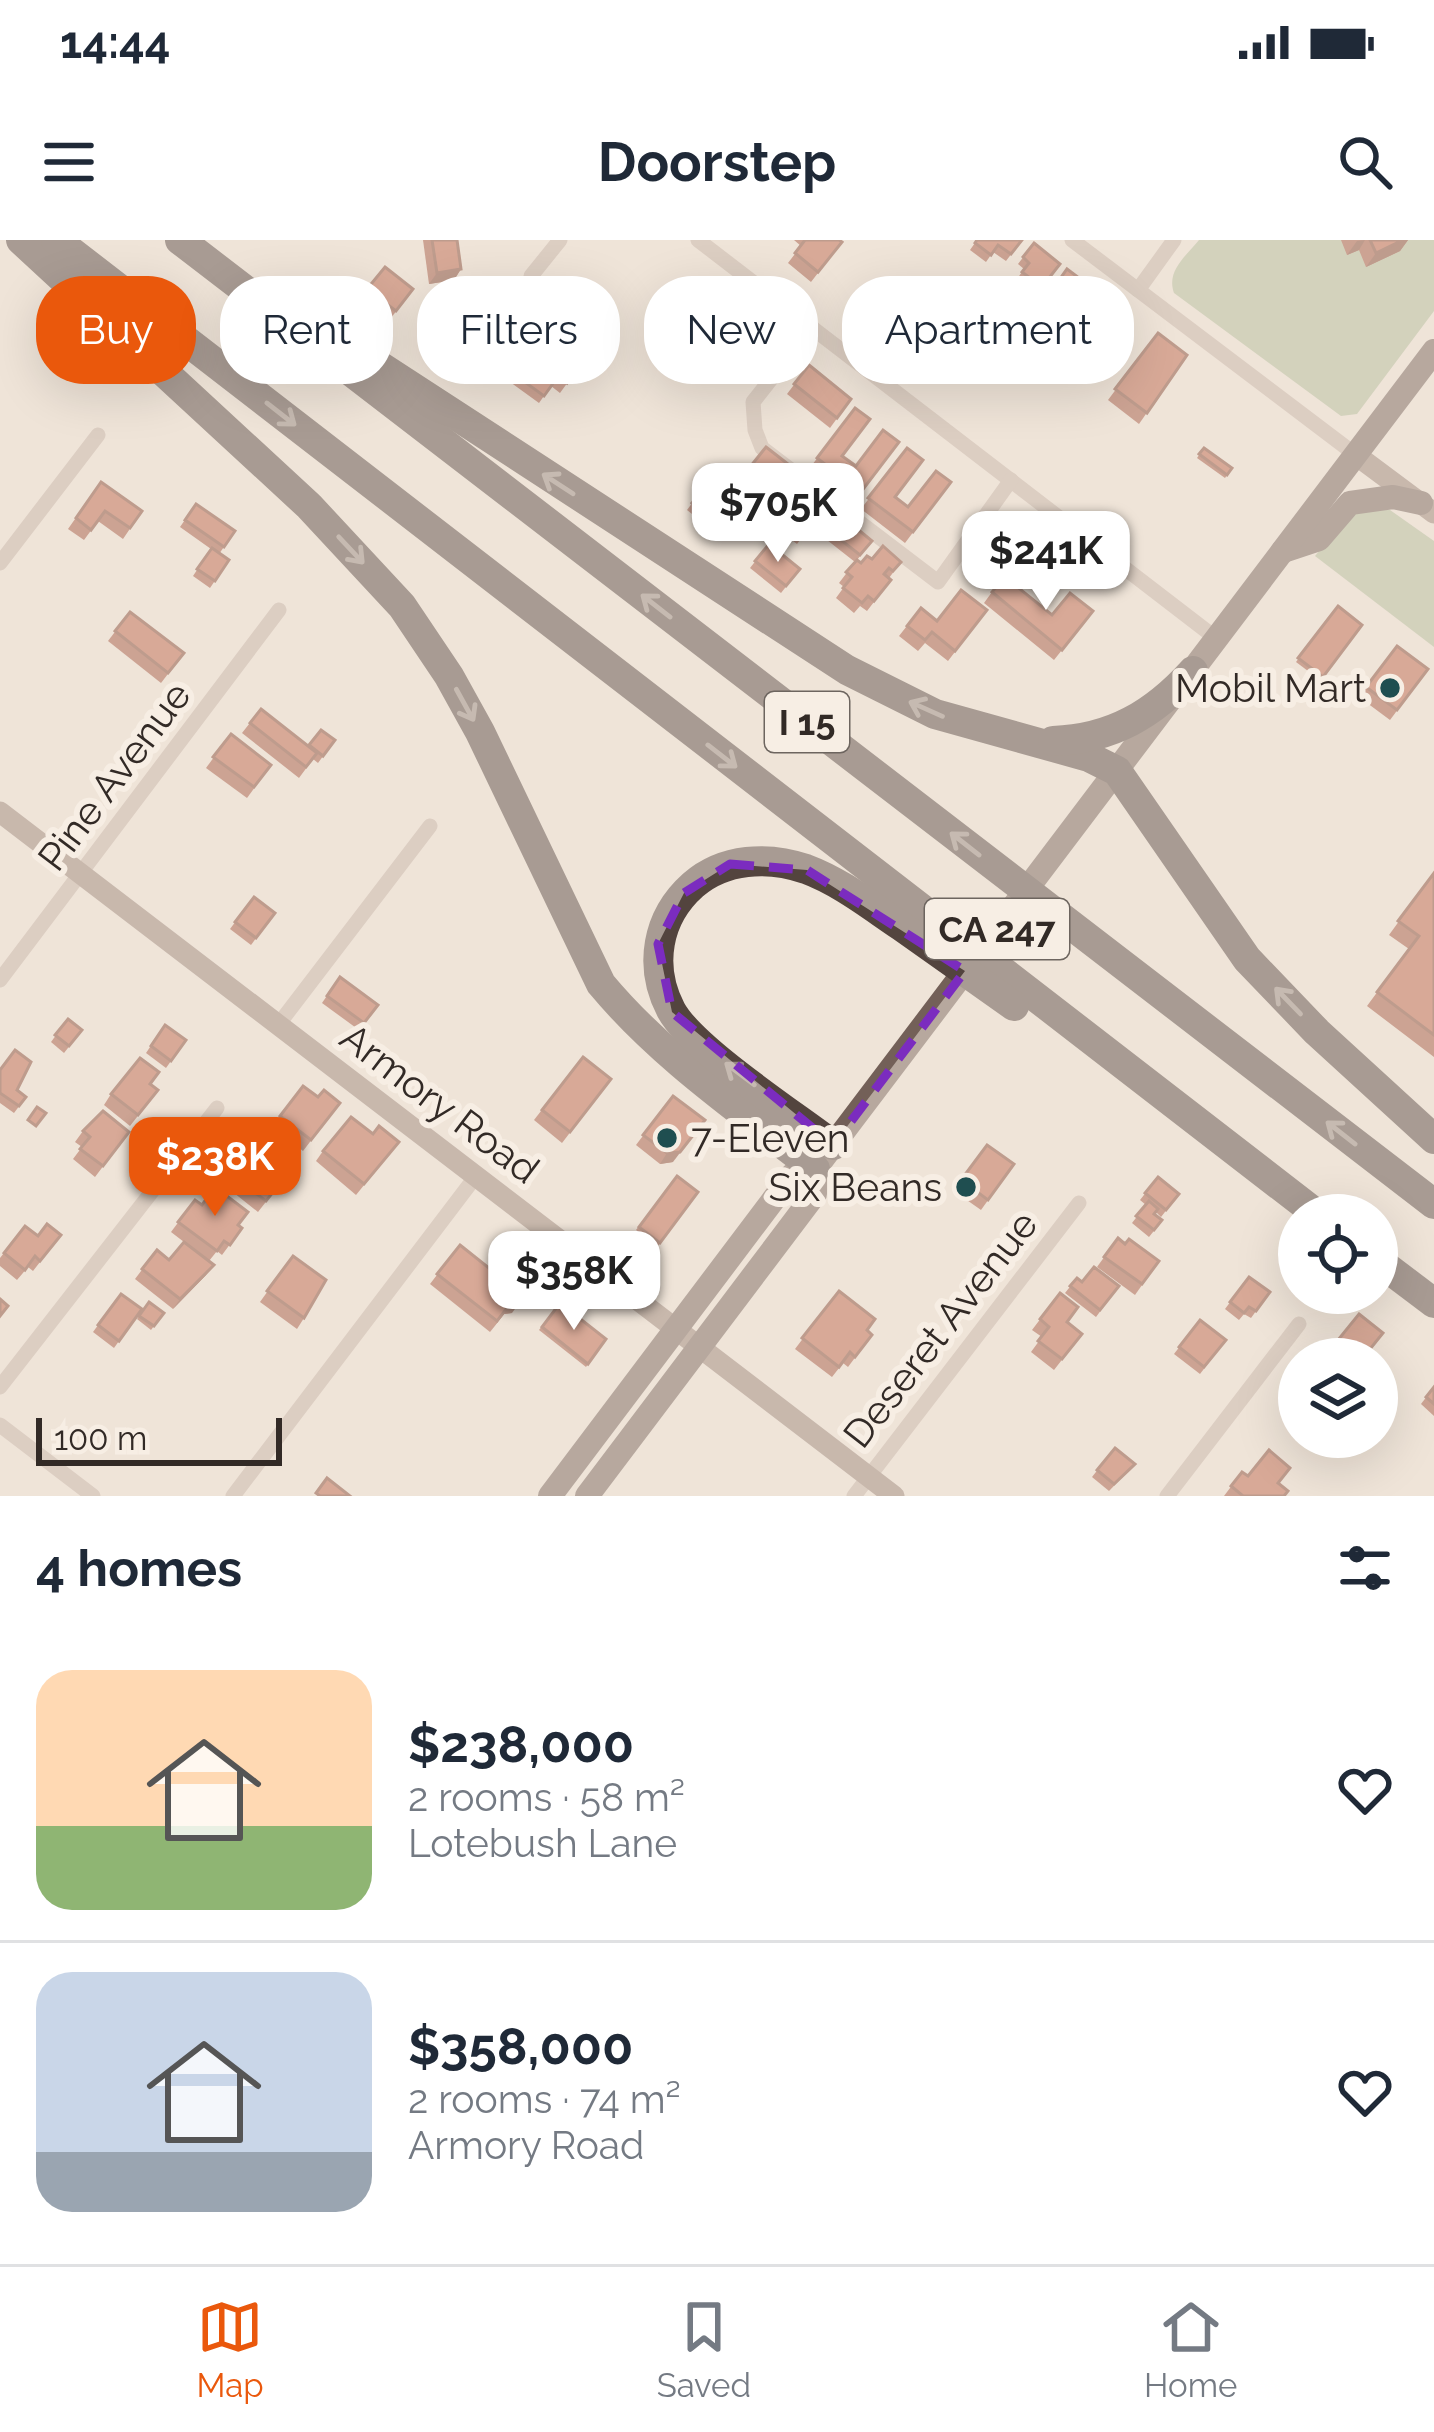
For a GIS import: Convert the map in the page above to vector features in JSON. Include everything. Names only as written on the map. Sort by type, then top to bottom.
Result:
[{"type":"highway","points":[[21,240],[309,506],[376,576],[449,676],[601,984],[633,1022],[668,1054],[824,1157]]},
{"type":"highway","name":"I 15","points":[[56,240],[1290,1194]]},
{"type":"highway","points":[[184,240],[847,670],[935,714],[1089,757],[1117,770],[1247,959],[1317,1032],[1434,1138]]},
{"type":"highway","name":"I 15","points":[[184,240],[1434,1204]]},
{"type":"highway","points":[[1029,741],[1084,739],[1133,722],[1152,711],[1193,671]]},
{"type":"highway","points":[[824,1157],[698,1042],[672,1012],[658,976],[658,944],[667,916],[705,875],[730,864],[782,863],[835,883],[1044,1027],[1203,1128]]},
{"type":"highway","points":[[1398,1276],[1434,1303]]},
{"type":"main road","points":[[1117,770],[1434,351]]},
{"type":"main road","points":[[1283,551],[1318,539],[1350,503],[1394,497],[1427,508]]},
{"type":"main road","name":"CA 247","points":[[586,1496],[815,1194],[824,1157],[1117,770]]},
{"type":"main road","name":"CA 247","points":[[550,1496],[792,1175],[824,1157]]},
{"type":"street","points":[[531,276],[560,240]]},
{"type":"street","points":[[698,240],[745,276]]},
{"type":"street","points":[[1072,240],[1427,508]]},
{"type":"street","points":[[1138,290],[1174,240]]},
{"type":"street","points":[[818,332],[1217,639]]},
{"type":"street","points":[[767,384],[753,402],[762,448],[938,581],[1011,480]]},
{"type":"street","points":[[0,563],[98,435]]},
{"type":"street","name":"Pine Avenue","points":[[0,980],[280,610]]},
{"type":"street","name":"Armory Road","points":[[0,812],[894,1496]]},
{"type":"street","points":[[278,1025],[430,826]]},
{"type":"street","points":[[0,1387],[217,1108]]},
{"type":"street","points":[[233,1496],[476,1176]]},
{"type":"street","name":"Deseret Avenue","points":[[854,1496],[1079,1203]]},
{"type":"street","points":[[1167,1496],[1299,1324]]},
{"type":"street","points":[[0,1425],[93,1496]]},
{"type":"highlighted area","points":[[730,864],[807,870],[965,971],[833,1145],[672,1012],[658,944],[684,893]]},
{"type":"green space","points":[[1199,240],[1434,240],[1434,311],[1357,414],[1341,416],[1174,293],[1175,271]]},
{"type":"green space","points":[[1359,504],[1390,510],[1434,541],[1434,647],[1315,556]]},
{"type":"building","points":[[432,240],[457,240],[461,269],[437,273]]},
{"type":"building","points":[[805,240],[842,242],[818,272],[795,253]]},
{"type":"building","points":[[977,240],[1022,240],[1011,254],[998,245],[991,255]]},
{"type":"building","points":[[1370,240],[1403,240],[1376,253]]},
{"type":"building","points":[[1034,243],[1060,264],[1051,276],[1027,276],[1022,272],[1029,263],[1023,257]]},
{"type":"building","points":[[385,267],[413,289],[396,311],[393,276],[378,276]]},
{"type":"building","points":[[1158,333],[1187,355],[1147,413],[1115,389],[1119,384],[1134,384],[1134,364]]},
{"type":"building","points":[[818,372],[851,399],[837,418],[794,384],[818,384]]},
{"type":"building","points":[[527,384],[553,384],[544,396]]},
{"type":"building","points":[[855,408],[870,419],[842,456],[856,466],[883,430],[899,442],[861,492],[817,458]]},
{"type":"building","points":[[766,447],[797,471],[777,497],[746,472]]},
{"type":"building","points":[[907,448],[923,460],[895,497],[908,507],[936,471],[951,482],[913,532],[868,498]]},
{"type":"building","points":[[1204,448],[1232,468],[1227,475],[1199,454]]},
{"type":"building","points":[[101,482],[142,511],[130,528],[105,511],[91,530],[76,518]]},
{"type":"building","points":[[708,482],[734,502],[717,523],[692,503]]},
{"type":"building","points":[[811,493],[826,506],[802,537],[786,525]]},
{"type":"building","points":[[196,504],[235,531],[224,547],[185,520]]},
{"type":"building","points":[[844,518],[872,541],[860,555],[832,533]]},
{"type":"building","points":[[769,544],[800,569],[786,586],[755,561]]},
{"type":"building","points":[[883,546],[901,562],[884,574],[891,580],[874,601],[868,596],[862,603],[843,588],[852,577],[846,572],[857,560],[872,559]]},
{"type":"building","points":[[212,548],[229,560],[215,581],[197,569]]},
{"type":"building","points":[[1005,577],[1052,615],[1070,593],[1093,611],[1062,650],[992,592]]},
{"type":"building","points":[[961,590],[987,610],[955,651],[932,632],[925,640],[907,626],[921,608],[937,621]]},
{"type":"building","points":[[1338,606],[1362,625],[1323,677],[1298,658]]},
{"type":"building","points":[[130,612],[184,653],[168,673],[115,631]]},
{"type":"building","name":"Mobil Mart","points":[[1397,646],[1428,669],[1397,710],[1366,687]]},
{"type":"building","points":[[261,709],[317,753],[306,767],[250,723]]},
{"type":"building","points":[[321,730],[335,740],[323,756],[309,745]]},
{"type":"building","points":[[231,734],[271,765],[254,787],[213,757]]},
{"type":"building","points":[[1434,873],[1434,1035],[1377,992],[1419,936],[1398,921]]},
{"type":"building","points":[[254,897],[275,913],[256,938],[235,922]]},
{"type":"building","points":[[340,977],[378,1005],[364,1023],[327,996]]},
{"type":"building","points":[[68,1019],[82,1030],[69,1046],[55,1035]]},
{"type":"building","points":[[165,1025],[186,1040],[171,1061],[151,1046]]},
{"type":"building","points":[[15,1050],[31,1062],[17,1090],[26,1097],[19,1106],[0,1093],[0,1070]]},
{"type":"building","points":[[583,1057],[611,1079],[570,1132],[542,1110]]},
{"type":"building","points":[[140,1058],[159,1072],[150,1084],[158,1090],[138,1115],[111,1094]]},
{"type":"building","points":[[303,1086],[318,1097],[324,1090],[340,1103],[311,1140],[280,1116]]},
{"type":"building","name":"7-Eleven","points":[[673,1096],[705,1120],[680,1152],[667,1153],[643,1135]]},
{"type":"building","points":[[37,1107],[46,1113],[36,1126],[28,1120]]},
{"type":"building","points":[[103,1111],[129,1132],[103,1166],[80,1149],[90,1137],[83,1131]]},
{"type":"building","points":[[351,1117],[373,1134],[379,1126],[399,1142],[364,1184],[323,1151]]},
{"type":"building","points":[[250,1140],[290,1171],[266,1201],[237,1179],[229,1188],[214,1176],[234,1149],[239,1153]]},
{"type":"building","points":[[987,1145],[1014,1164],[988,1200],[961,1180]]},
{"type":"building","points":[[677,1176],[698,1192],[660,1243],[639,1227]]},
{"type":"building","points":[[1158,1177],[1179,1194],[1166,1210],[1145,1193]]},
{"type":"building","points":[[215,1187],[248,1212],[230,1245],[224,1241],[217,1251],[178,1222],[195,1200],[202,1205]]},
{"type":"building","points":[[1149,1201],[1162,1220],[1154,1230],[1136,1216]]},
{"type":"building","points":[[47,1224],[61,1235],[40,1261],[35,1256],[25,1270],[4,1253],[25,1226],[38,1236]]},
{"type":"building","points":[[1118,1238],[1125,1244],[1129,1239],[1159,1261],[1142,1284],[1104,1257]]},
{"type":"building","points":[[184,1242],[214,1265],[180,1299],[142,1269],[157,1250],[169,1260]]},
{"type":"building","points":[[460,1245],[509,1284],[517,1283],[520,1302],[511,1303],[497,1321],[437,1274]]},
{"type":"building","points":[[293,1256],[326,1280],[304,1318],[267,1291]]},
{"type":"building","points":[[1094,1267],[1119,1286],[1100,1310],[1070,1286],[1077,1278],[1082,1282]]},
{"type":"building","points":[[1249,1277],[1270,1292],[1256,1311],[1249,1307],[1244,1313],[1230,1302]]},
{"type":"building","points":[[839,1291],[875,1319],[867,1330],[872,1335],[855,1357],[850,1352],[839,1367],[802,1338]]},
{"type":"building","points":[[1060,1293],[1078,1307],[1067,1322],[1082,1334],[1062,1359],[1038,1341],[1049,1327],[1040,1319]]},
{"type":"building","points":[[121,1294],[142,1309],[119,1341],[98,1325]]},
{"type":"building","points":[[149,1302],[164,1313],[154,1326],[139,1316]]},
{"type":"building","points":[[560,1303],[606,1339],[588,1364],[542,1327]]},
{"type":"building","points":[[1359,1314],[1383,1333],[1379,1338],[1340,1338]]},
{"type":"building","points":[[1200,1320],[1226,1340],[1204,1367],[1179,1347]]},
{"type":"building","points":[[1115,1448],[1135,1464],[1114,1484],[1097,1470]]},
{"type":"building","points":[[1269,1450],[1290,1468],[1278,1483],[1288,1491],[1284,1496],[1243,1496],[1231,1486],[1242,1472],[1248,1476]]},
{"type":"building","points":[[327,1478],[350,1496],[316,1493]]},
{"type":"place","name":"Mobil Mart","points":[[1390,688]]},
{"type":"place","name":"7-Eleven","points":[[667,1138]]},
{"type":"place","name":"Six Beans","points":[[966,1187]]}]
